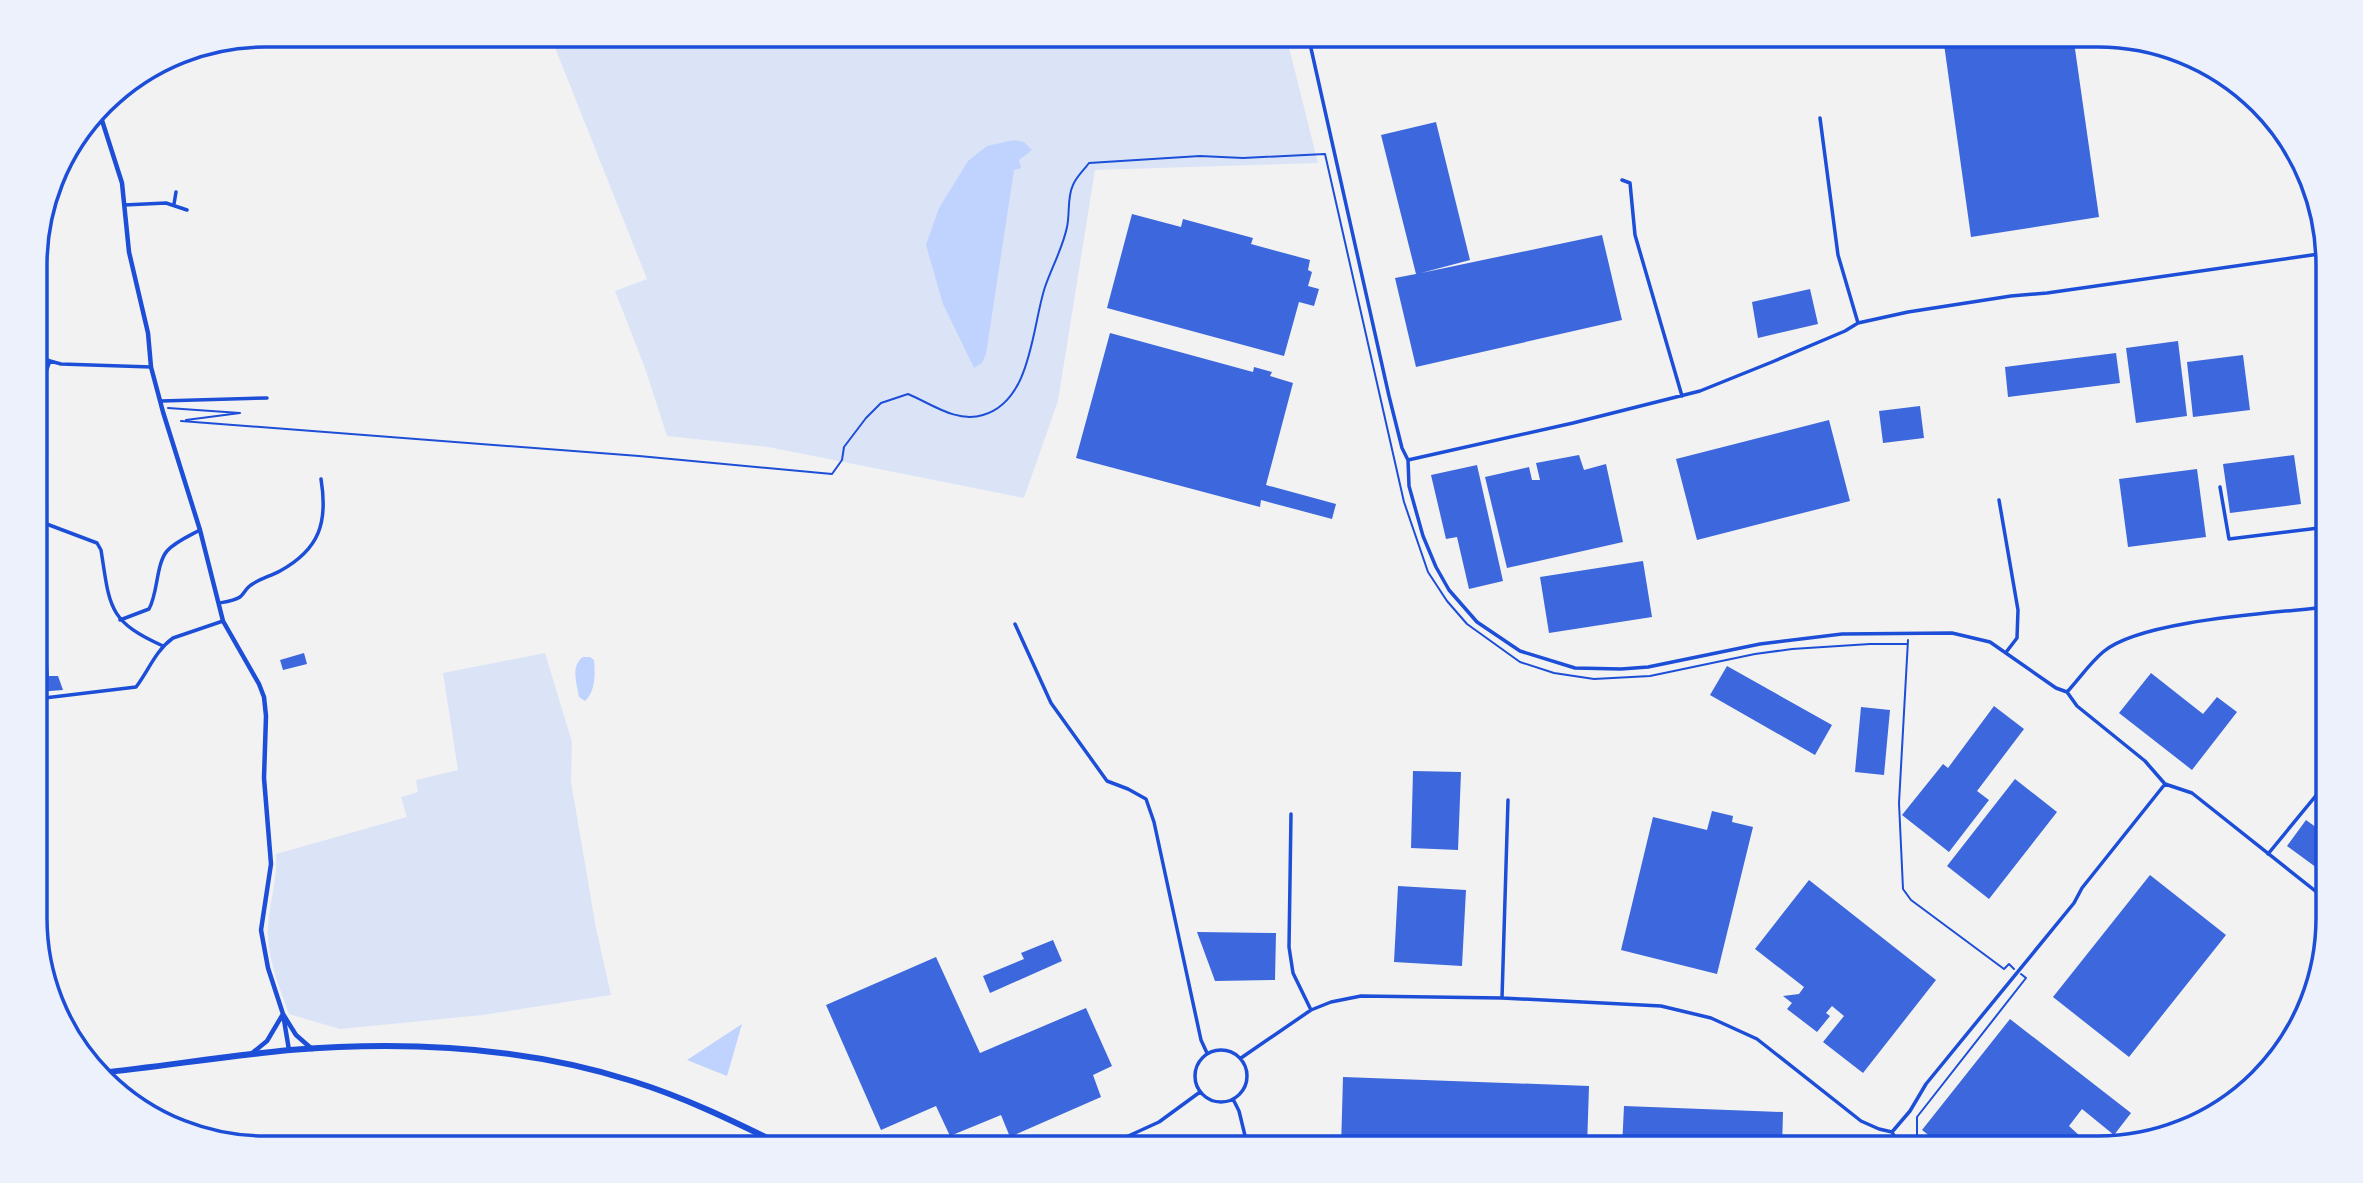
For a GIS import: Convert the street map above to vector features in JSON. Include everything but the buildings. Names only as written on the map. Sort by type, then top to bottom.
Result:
[{"type":"highway","points":[[111,1072],[289,1050],[441,1047],[512,1053],[580,1066],[675,1096],[761,1136]]},
{"type":"street","points":[[1311,47],[1389,396],[1402,449],[1408,460],[1409,485],[1423,536],[1449,590],[1477,622],[1520,651],[1556,664],[1596,669],[1648,667],[1760,643],[1842,634],[1964,635],[1990,642],[2056,688],[2067,692],[2077,706],[2145,761],[2165,784],[2192,793],[2316,892]]},
{"type":"street","points":[[1820,118],[1838,255],[1858,323]]},
{"type":"street","points":[[102,120],[122,183],[129,252],[148,333],[151,367],[160,401],[200,530],[223,621],[264,697],[264,778],[271,864],[261,930],[268,968],[283,1014],[289,1050]]},
{"type":"street","points":[[1622,180],[1630,183],[1635,235],[1682,396]]},
{"type":"street","points":[[174,204],[176,192]]},
{"type":"street","points":[[124,205],[143,202],[174,204],[187,210]]},
{"type":"street","points":[[1408,460],[1682,396],[1772,362],[1858,323],[1908,312],[2011,296],[2037,295],[2315,255]]},
{"type":"street","points":[[48,368],[50,361],[61,364],[151,367]]},
{"type":"street","points":[[160,401],[267,398]]},
{"type":"street","points":[[219,604],[241,596],[251,585],[279,572],[300,558],[314,540],[324,517],[321,479]]},
{"type":"street","points":[[2220,487],[2229,539],[2316,528]]},
{"type":"street","points":[[1999,500],[2018,610],[2017,638],[2007,652]]},
{"type":"street","points":[[48,524],[97,543],[101,550],[113,610],[120,620],[145,638],[163,646]]},
{"type":"street","points":[[120,620],[146,611],[152,605],[167,551],[200,530]]},
{"type":"street","points":[[2067,692],[2103,651],[2121,640],[2165,627],[2316,608]]},
{"type":"street","points":[[47,698],[136,687],[163,646],[173,638],[223,621]]},
{"type":"street","points":[[1015,624],[1051,703],[1101,773],[1107,781],[1146,799],[1154,822],[1201,1040],[1207,1053]]},
{"type":"street","points":[[1892,1132],[1910,1111],[1926,1084],[2074,903],[2082,888],[2165,784]]},
{"type":"street","points":[[2268,854],[2316,796]]},
{"type":"street","points":[[1502,998],[1507,800]]},
{"type":"street","points":[[1291,814],[1289,947],[1293,973],[1311,1010]]},
{"type":"street","points":[[1241,1058],[1311,1010],[1331,1002],[1362,996],[1502,998],[1661,1006],[1711,1018],[1756,1039],[1861,1121],[1892,1132],[1894,1135]]},
{"type":"street","points":[[283,1014],[296,1035],[312,1049]]},
{"type":"street","points":[[250,1055],[267,1041],[283,1014]]},
{"type":"street","points":[[1221,1049],[1235,1054],[1245,1065],[1247,1081],[1233,1100],[1216,1102],[1200,1092],[1195,1073],[1201,1058],[1207,1053],[1221,1049]]},
{"type":"street","points":[[1129,1136],[1159,1122],[1200,1092]]},
{"type":"street","points":[[1233,1100],[1239,1111],[1245,1135]]},
{"type":"path","points":[[163,410],[240,413],[181,421],[639,456],[832,474],[842,460],[844,447],[866,418],[881,404],[908,394],[945,412],[964,416],[983,415],[1000,407],[1011,396],[1032,349],[1044,290],[1067,229],[1072,186],[1088,163],[1199,156],[1243,158],[1325,154]]},
{"type":"path","points":[[1520,662],[1577,678],[1611,679],[1650,676],[1792,649],[1908,644],[1900,760],[1903,889],[1911,900],[2004,970],[2009,964]]},
{"type":"path","points":[[1917,1135],[1917,1117],[2026,978]]},
{"type":"shaded area","points":[[1289,47],[1318,163],[1095,170],[1058,401],[1024,498],[768,447],[667,436],[645,368],[615,291],[647,279],[555,48]]},
{"type":"shaded area","points":[[545,653],[572,742],[571,782],[596,928],[611,995],[483,1015],[340,1029],[289,1014],[273,966],[268,936],[276,854],[407,817],[401,797],[418,792],[416,780],[458,770],[443,673]]},
{"type":"water","points":[[1014,140],[1024,142],[1032,150],[1019,160],[1021,168],[1014,170],[986,354],[982,363],[974,368],[943,304],[926,245],[939,208],[968,161],[987,146]]},
{"type":"water","points":[[583,657],[594,660],[593,687],[585,701],[579,697],[575,676],[577,665]]},
{"type":"water","points":[[742,1024],[727,1076],[687,1060]]}]
